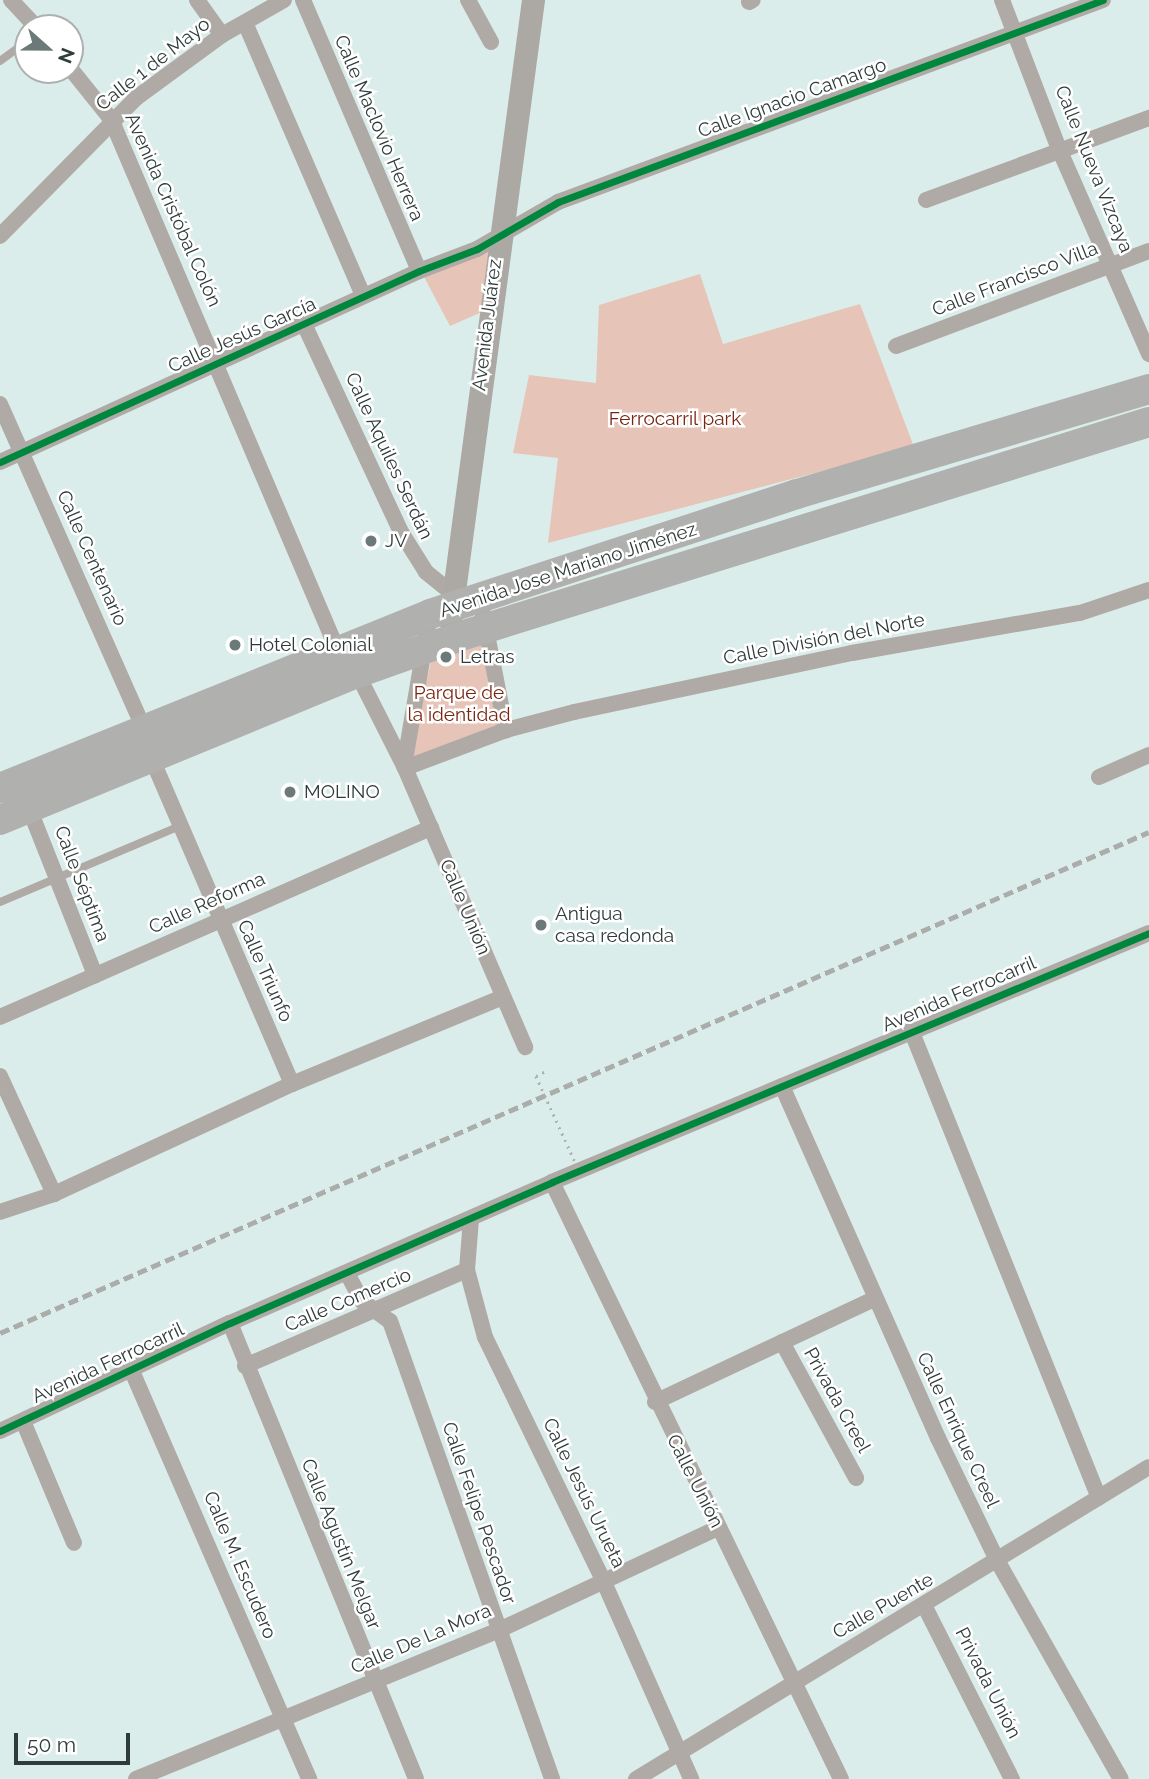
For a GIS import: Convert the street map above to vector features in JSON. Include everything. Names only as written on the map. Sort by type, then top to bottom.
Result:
[{"type":"highway","name":"Avenida Jose Mariano Jiménez","points":[[0,788],[453,604],[797,494],[1149,389]]},
{"type":"highway","name":"Avenida Jose Mariano Jiménez","points":[[0,820],[357,673],[436,645],[1149,422]]},
{"type":"main road","name":"Avenida Juárez","points":[[453,604],[498,239],[533,0]]},
{"type":"main road","points":[[436,645],[453,604]]},
{"type":"street","points":[[11,0],[24,14]]},
{"type":"street","points":[[197,0],[222,35]]},
{"type":"street","name":"Calle 1 de Mayo","points":[[0,236],[58,181],[111,119],[222,35],[246,25],[284,0]]},
{"type":"street","name":"Calle Maclovio Herrera","points":[[303,0],[419,271]]},
{"type":"street","points":[[468,0],[491,42]]},
{"type":"street","name":"Calle Nueva Vizcaya","points":[[1002,0],[1017,30],[1059,149],[1149,354]]},
{"type":"street","name":"Calle Ignacio Camargo","points":[[498,239],[521,220],[558,202],[1103,0]]},
{"type":"street","points":[[246,25],[363,296]]},
{"type":"street","name":"Avenida Cristóbal Colón","points":[[83,84],[111,119],[218,362],[337,649]]},
{"type":"street","points":[[926,200],[1149,118]]},
{"type":"street","name":"Calle Jesús García","points":[[0,462],[363,296],[498,239]]},
{"type":"street","name":"Calle Francisco Villa","points":[[896,346],[1149,251]]},
{"type":"street","name":"Calle Aquiles Serdán","points":[[304,324],[401,532],[426,572],[453,604]]},
{"type":"street","name":"Calle Centenario","points":[[0,404],[144,729]]},
{"type":"street","name":"Calle División del Norte","points":[[506,730],[642,696],[852,653],[1080,613],[1149,590]]},
{"type":"street","points":[[405,767],[506,730],[486,628],[453,604]]},
{"type":"street","points":[[405,767],[436,645]]},
{"type":"street","name":"Calle Unión","points":[[357,673],[405,767],[525,1047]]},
{"type":"street","points":[[1099,777],[1149,755]]},
{"type":"street","name":"Calle Triunfo","points":[[152,759],[292,1084]]},
{"type":"street","name":"Calle Séptima","points":[[29,808],[95,975]]},
{"type":"street","name":"Calle Reforma","points":[[0,1017],[431,828]]},
{"type":"street","name":"Avenida Ferrocarril","points":[[0,1431],[230,1323],[348,1275],[552,1182],[1149,933]]},
{"type":"street","points":[[0,1212],[54,1194],[292,1084],[503,997]]},
{"type":"street","points":[[911,1030],[1099,1498]]},
{"type":"street","points":[[0,1076],[54,1194]]},
{"type":"street","name":"Calle Enrique Creel","points":[[782,1086],[874,1299],[999,1562],[1121,1779]]},
{"type":"street","name":"Calle Unión","points":[[552,1182],[655,1402],[841,1779]]},
{"type":"street","name":"Calle Jesús Urueta","points":[[471,1219],[467,1270],[485,1337],[603,1580],[691,1779]]},
{"type":"street","name":"Calle Comercio","points":[[246,1366],[381,1311],[467,1270]]},
{"type":"street","name":"Calle Felipe Pescador","points":[[348,1275],[362,1301],[381,1311],[390,1321],[552,1779]]},
{"type":"street","name":"Privada Creel","points":[[655,1402],[874,1299]]},
{"type":"street","name":"Calle Agustín Melgar","points":[[230,1323],[416,1779]]},
{"type":"street","name":"Privada Creel","points":[[782,1342],[856,1478]]},
{"type":"street","name":"Calle M. Escudero","points":[[131,1369],[309,1779]]},
{"type":"street","points":[[23,1421],[74,1543]]},
{"type":"street","name":"Calle Puente","points":[[636,1779],[999,1562],[1149,1467]]},
{"type":"street","name":"Calle De La Mora","points":[[136,1779],[499,1630],[718,1528]]},
{"type":"street","name":"Privada Unión","points":[[925,1606],[1012,1779]]},
{"type":"lane","points":[[0,902],[180,826]]},
{"type":"path","points":[[544,1072],[536,1076],[582,1177]]},
{"type":"green space","points":[[492,247],[482,312],[450,326],[423,275]]},
{"type":"green space","name":"Ferrocarril park","points":[[700,274],[723,344],[860,304],[914,447],[548,543],[558,458],[513,453],[529,375],[596,383],[599,305]]},
{"type":"green space","name":"Parque de la identidad","points":[[483,635],[502,727],[407,762],[431,662]]},
{"type":"railway","points":[[0,1333],[1149,832]]},
{"type":"cycle path","points":[[0,462],[419,271],[477,249],[558,202],[1103,0]]},
{"type":"cycle path","points":[[0,1431],[230,1323],[552,1182],[1149,933]]},
{"type":"place","name":"JV","points":[[371,541]]},
{"type":"place","name":"Hotel Colonial","points":[[235,645]]},
{"type":"place","name":"Letras","points":[[446,657]]},
{"type":"place","name":"MOLINO","points":[[290,792]]},
{"type":"place","name":"Antigua casa redonda","points":[[541,925]]}]
